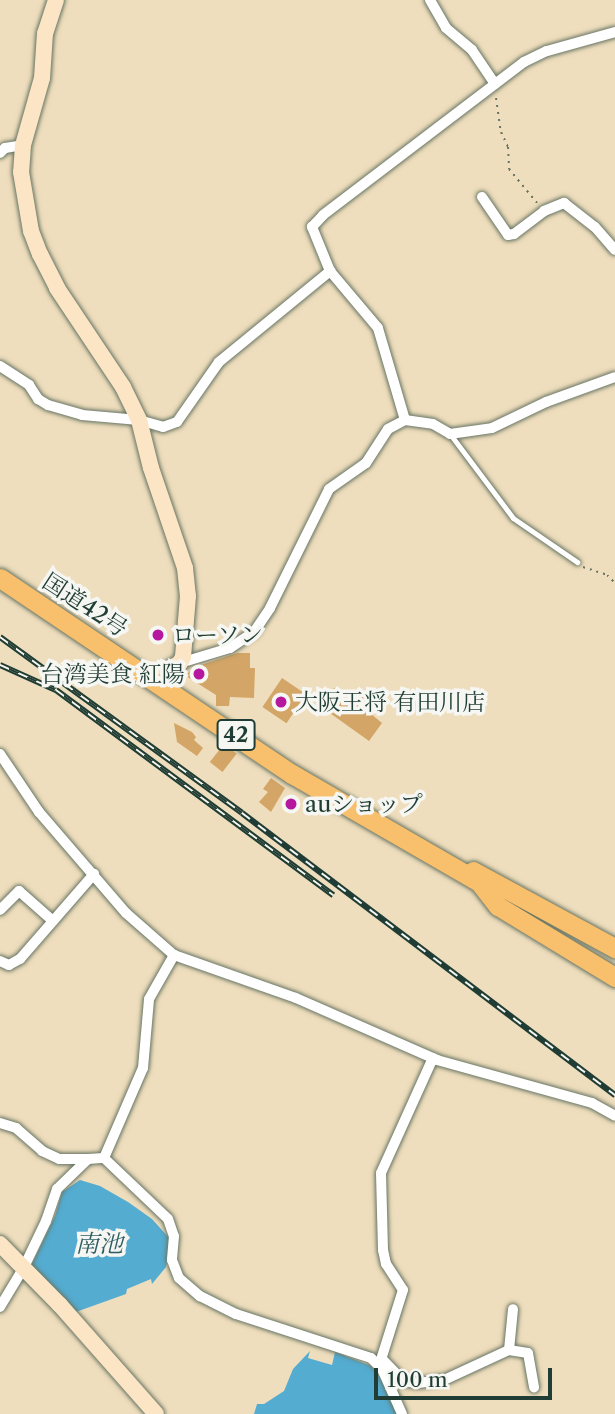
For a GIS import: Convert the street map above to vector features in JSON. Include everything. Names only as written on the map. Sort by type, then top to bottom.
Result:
[{"type":"highway","name":"国道42号","points":[[0,578],[292,774],[479,882],[498,906],[615,977]]},
{"type":"highway","name":"国道42号","points":[[390,832],[497,882],[615,948]]},
{"type":"highway","points":[[479,882],[615,962]]},
{"type":"street","points":[[56,0],[45,33],[42,78],[23,145],[21,172],[31,231],[57,288],[123,387],[139,420],[151,468],[186,568],[188,596],[180,663]]},
{"type":"street","points":[[430,0],[446,28],[472,50],[495,83]]},
{"type":"street","points":[[405,420],[378,328],[330,271],[312,227],[323,215],[524,62],[547,51],[615,32]]},
{"type":"street","points":[[0,153],[5,148],[23,145]]},
{"type":"street","points":[[482,197],[508,235],[514,234],[544,211],[564,203],[595,226],[615,250]]},
{"type":"street","points":[[0,366],[29,385],[38,399],[48,405],[82,415],[139,420],[163,427],[177,422],[197,389],[219,362],[330,271]]},
{"type":"street","points":[[159,683],[166,671],[180,663],[230,648],[254,632],[270,608],[329,489],[366,463],[388,429],[405,420],[433,424],[450,434],[492,428],[546,402],[615,377]]},
{"type":"street","points":[[0,754],[39,812],[126,913],[174,955],[296,998],[433,1058],[592,1103],[615,1116]]},
{"type":"street","points":[[0,961],[9,965],[20,959],[94,874]]},
{"type":"street","points":[[0,910],[19,891],[53,921]]},
{"type":"street","points":[[104,1158],[143,1069],[149,999],[174,955]]},
{"type":"street","points":[[402,1414],[380,1362],[403,1290],[386,1264],[383,1250],[381,1173],[433,1058]]},
{"type":"street","points":[[0,1123],[16,1128],[43,1151],[59,1159],[104,1158],[168,1219],[174,1236],[172,1260],[179,1278],[200,1296],[236,1314],[371,1358],[403,1381],[418,1383],[444,1380],[509,1350],[528,1353],[534,1387]]},
{"type":"street","points":[[0,1307],[24,1267],[46,1221],[57,1189],[88,1159]]},
{"type":"street","points":[[0,1244],[24,1267],[156,1414]]},
{"type":"street","points":[[509,1350],[513,1309]]},
{"type":"lane","points":[[450,434],[513,518],[577,562]]},
{"type":"path","points":[[495,83],[498,117],[508,147],[509,169],[544,211]]},
{"type":"path","points":[[577,562],[585,569],[607,575],[615,583]]},
{"type":"water","name":"南池","points":[[80,1180],[100,1186],[128,1202],[152,1219],[171,1240],[166,1267],[152,1284],[151,1279],[127,1289],[126,1294],[73,1313],[31,1266],[55,1216],[62,1192]]},
{"type":"water","points":[[310,1351],[308,1358],[332,1365],[335,1352],[371,1366],[384,1382],[397,1414],[254,1414],[257,1404],[264,1404],[284,1391],[293,1369]]},
{"type":"building","points":[[237,653],[250,653],[250,668],[255,668],[254,698],[230,697],[229,706],[216,706],[216,695],[186,676],[192,668]]},
{"type":"building","points":[[282,678],[306,694],[286,723],[262,707]]},
{"type":"building","points":[[334,688],[356,704],[365,692],[379,703],[371,714],[382,723],[369,741],[320,706]]},
{"type":"building","points":[[174,723],[196,737],[194,740],[203,748],[197,756],[177,742]]},
{"type":"building","points":[[224,744],[237,754],[222,772],[210,762]]},
{"type":"building","points":[[271,778],[285,788],[271,812],[259,802],[268,792],[263,789]]},
{"type":"railway","points":[[0,637],[242,813],[615,1095]]},
{"type":"railway","points":[[0,665],[56,690],[333,895]]},
{"type":"place","name":"ローソン","points":[[158,635]]},
{"type":"place","name":"台湾美食 紅陽","points":[[199,674]]},
{"type":"place","name":"大阪王将 有田川店","points":[[281,702]]},
{"type":"place","name":"auショップ","points":[[291,804]]}]
